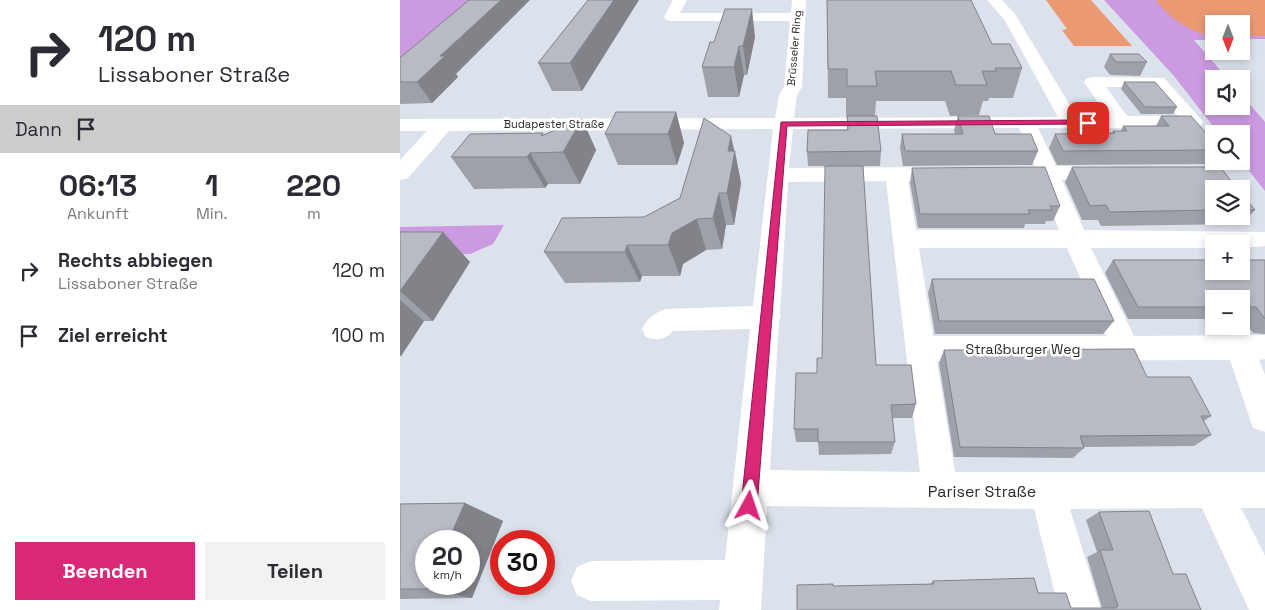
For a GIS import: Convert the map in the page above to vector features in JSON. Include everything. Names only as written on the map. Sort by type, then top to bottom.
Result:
[{"type":"street","points":[[680,0],[671,17],[788,17]]},
{"type":"street","points":[[739,17],[744,0]]},
{"type":"street","name":"Brüsseler Ring","points":[[741,595],[778,175],[788,95],[793,87],[785,0]]},
{"type":"street","name":"Brüsseler Ring","points":[[779,35],[799,0]]},
{"type":"street","points":[[994,0],[1010,17],[1072,123]]},
{"type":"street","name":"Brüsseler Ring","points":[[779,78],[788,95]]},
{"type":"street","name":"Budapester Straße","points":[[402,124],[1193,122],[1158,82],[1093,82],[1121,122]]},
{"type":"street","points":[[1026,123],[1075,238],[1126,349]]},
{"type":"street","points":[[400,173],[444,124]]},
{"type":"street","points":[[778,175],[1128,173]]},
{"type":"street","points":[[896,174],[907,239],[940,491]]},
{"type":"street","points":[[907,239],[1260,239]]},
{"type":"street","points":[[656,329],[666,320],[766,317]]},
{"type":"street","name":"Straßburger Weg","points":[[921,349],[1252,348],[1265,417]]},
{"type":"street","name":"Pariser Straße","points":[[751,488],[940,491],[1265,490]]},
{"type":"street","points":[[1047,491],[1080,610]]},
{"type":"street","points":[[1213,491],[1265,599]]},
{"type":"street","points":[[591,581],[741,595]]},
{"type":"shaded area","points":[[400,0],[474,0],[400,67]]},
{"type":"shaded area","points":[[1046,0],[1091,0],[1132,46],[1074,46],[1062,30],[1067,29]]},
{"type":"shaded area","points":[[1104,0],[1265,0],[1265,39],[1250,39],[1250,15],[1205,15],[1205,40],[1194,40],[1205,53],[1205,60],[1211,60],[1220,70],[1205,70],[1205,115],[1250,115],[1250,104],[1265,122],[1265,191],[1248,170],[1250,170],[1250,125],[1212,125],[1174,76]]},
{"type":"shaded area","points":[[1156,0],[1265,0],[1265,36],[1250,36],[1250,15],[1205,15],[1205,35],[1181,24]]},
{"type":"shaded area","points":[[504,225],[493,244],[470,254],[400,255],[400,227]]},
{"type":"building","points":[[469,0],[501,0],[440,56],[445,56],[417,82],[400,82],[400,57]]},
{"type":"building","points":[[588,0],[614,0],[570,63],[538,63]]},
{"type":"building","points":[[827,0],[971,0],[992,44],[1010,44],[1022,68],[995,68],[997,71],[982,71],[987,85],[956,85],[951,71],[875,71],[877,86],[847,86],[847,69],[828,69]]},
{"type":"building","points":[[725,9],[752,9],[743,46],[739,46],[734,67],[702,67],[710,42],[714,42]]},
{"type":"building","points":[[1110,54],[1139,54],[1147,62],[1116,62]]},
{"type":"building","points":[[1124,82],[1155,82],[1177,107],[1145,107]]},
{"type":"building","points":[[616,112],[676,112],[668,134],[605,134]]},
{"type":"building","points":[[847,116],[877,116],[881,151],[807,152],[808,130],[848,130]]},
{"type":"building","points":[[958,116],[989,116],[995,134],[1031,134],[1038,151],[905,151],[902,134],[963,134]]},
{"type":"building","points":[[1161,116],[1191,116],[1205,132],[1205,150],[1063,151],[1055,134],[1127,131],[1123,126],[1169,126]]},
{"type":"building","points":[[704,118],[731,136],[728,151],[735,151],[727,193],[719,193],[713,218],[697,219],[672,233],[668,245],[627,245],[625,252],[544,252],[562,218],[644,217],[680,198]]},
{"type":"building","points":[[582,119],[563,152],[530,153],[527,157],[451,157],[470,134],[543,133],[541,136]]},
{"type":"building","points":[[825,166],[863,166],[876,365],[911,365],[916,404],[891,405],[895,442],[818,442],[818,429],[794,429],[796,373],[817,373],[817,358],[822,358]]},
{"type":"building","points":[[1045,167],[1060,206],[1050,206],[1052,210],[1028,210],[1030,214],[920,214],[912,168]]},
{"type":"building","points":[[1072,167],[1205,167],[1205,170],[1222,170],[1231,180],[1205,180],[1205,210],[1110,212],[1106,205],[1090,206]]},
{"type":"building","points":[[400,232],[443,232],[400,291]]},
{"type":"building","points":[[1113,260],[1205,260],[1205,280],[1250,280],[1250,260],[1265,260],[1265,319],[1256,307],[1250,307],[1250,290],[1205,290],[1205,307],[1138,307]]},
{"type":"building","points":[[932,279],[1094,279],[1114,321],[939,321]]},
{"type":"building","points":[[1134,349],[1147,377],[1190,377],[1211,416],[1201,416],[1211,435],[1080,436],[1084,448],[960,447],[944,350]]},
{"type":"building","points":[[465,503],[453,530],[415,530],[415,589],[400,589],[400,504]]},
{"type":"building","points":[[1149,511],[1173,574],[1186,574],[1201,610],[797,610],[797,585],[934,584],[933,581],[1034,578],[1038,593],[1066,593],[1071,608],[1116,608],[1118,606],[1100,550],[1113,550],[1099,512]]},
{"type":"route","points":[[749,506],[779,160],[784,124],[1088,123]]}]
